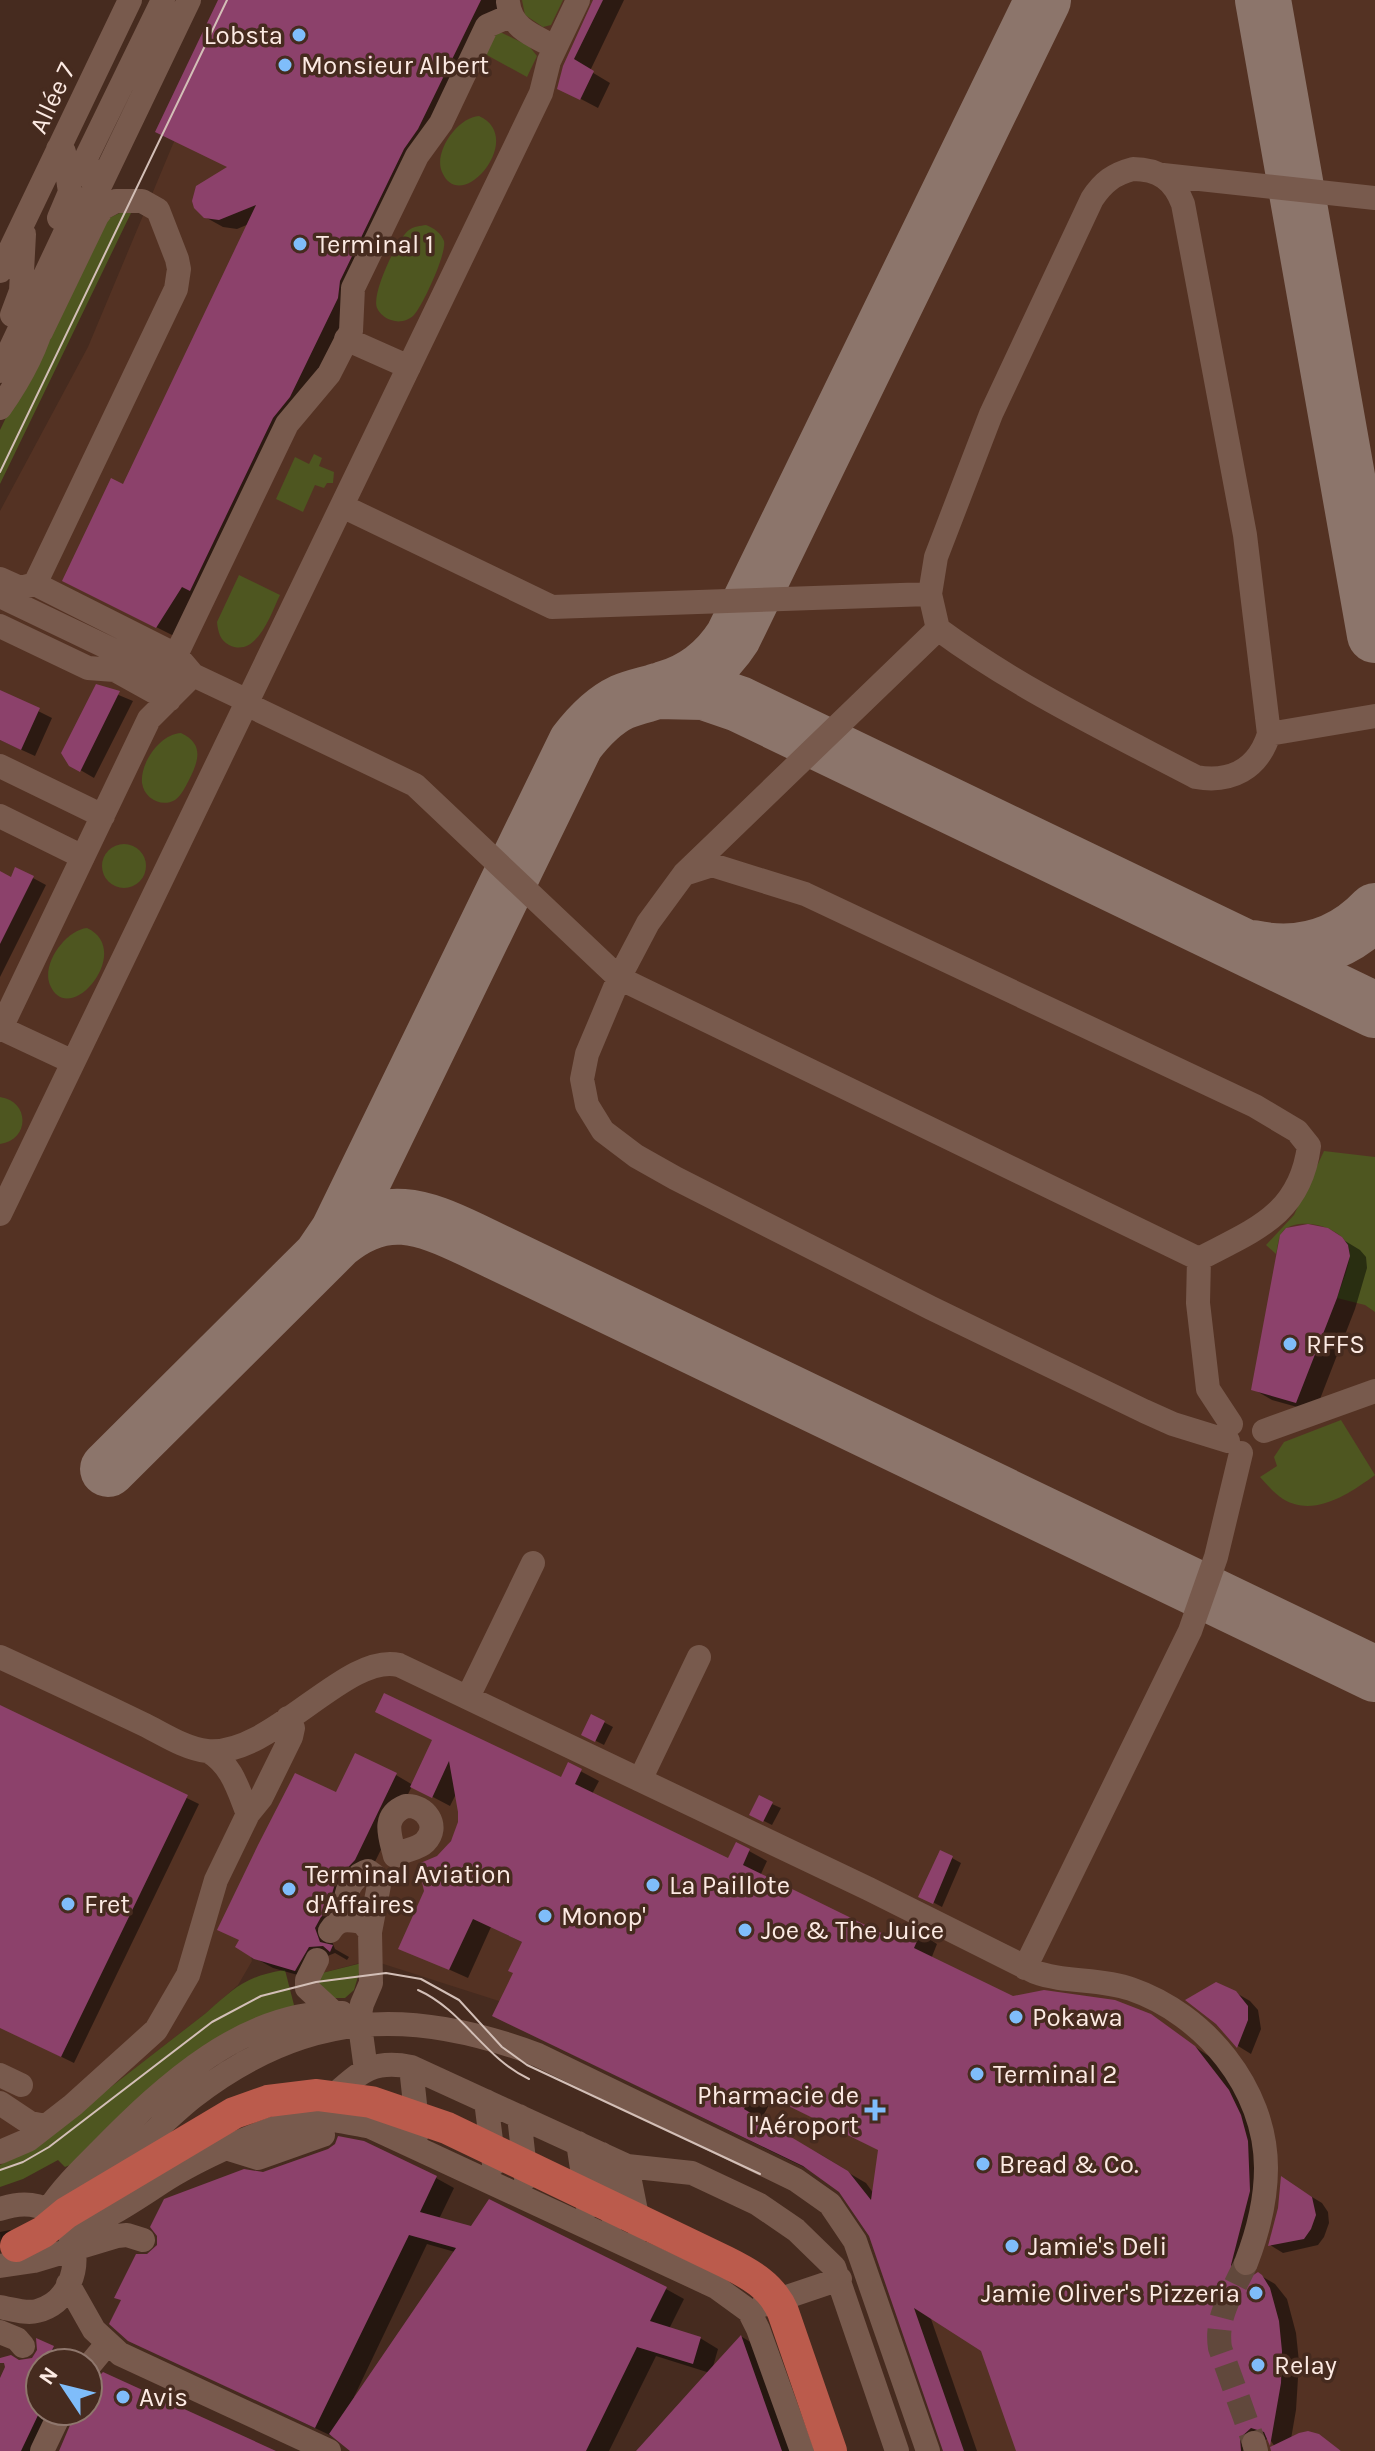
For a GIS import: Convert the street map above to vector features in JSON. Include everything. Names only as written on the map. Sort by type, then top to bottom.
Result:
[{"type":"main road","points":[[7,2239],[61,2218],[220,2120],[250,2106],[300,2096],[344,2097],[371,2102],[447,2128],[745,2271],[763,2283],[780,2304],[831,2451]]},
{"type":"street","name":"Allée 7","points":[[0,271],[25,219],[75,164],[130,0]]},
{"type":"street","points":[[0,371],[38,275],[75,164],[163,0]]},
{"type":"street","points":[[75,164],[177,0]]},
{"type":"street","points":[[41,332],[52,285],[189,0]]},
{"type":"street","points":[[0,1214],[541,93],[549,61],[578,0]]},
{"type":"street","points":[[176,655],[287,424],[329,374],[351,331],[353,288],[417,156],[441,123],[487,26],[509,8],[526,32],[555,47]]},
{"type":"street","points":[[1163,175],[1172,182],[1183,204],[1245,535],[1269,734],[1257,760],[1236,775],[1222,779],[1196,777],[1041,696],[974,656],[938,629],[930,594],[936,557],[991,414],[1100,186],[1121,172],[1144,169],[1163,175],[1375,198]]},
{"type":"street","points":[[0,408],[12,391],[103,208],[116,201],[131,200],[142,201],[158,210],[177,259],[176,289],[35,584]]},
{"type":"street","points":[[0,340],[19,300],[25,219]]},
{"type":"street","points":[[346,339],[409,367]]},
{"type":"street","points":[[342,506],[552,607],[930,594]]},
{"type":"street","points":[[0,579],[20,588],[35,584],[176,655],[193,675],[415,785],[619,978],[1199,1259]]},
{"type":"street","points":[[0,596],[165,675],[193,675]]},
{"type":"street","points":[[0,626],[88,668],[115,670],[169,700]]},
{"type":"street","points":[[938,629],[684,874],[648,923],[619,978],[587,1054],[582,1079],[587,1105],[603,1131],[636,1156],[675,1178],[931,1308],[1173,1424],[1233,1439],[1253,1452],[1262,1443],[1264,1431],[1375,1391]]},
{"type":"street","points":[[73,1062],[0,1029],[149,719],[193,675]]},
{"type":"street","points":[[1269,734],[1375,716]]},
{"type":"street","points":[[0,766],[103,816]]},
{"type":"street","points":[[0,816],[83,857]]},
{"type":"street","points":[[684,874],[712,865],[805,894],[1255,1106],[1297,1131],[1309,1146],[1306,1169],[1286,1206],[1260,1227],[1199,1259]]},
{"type":"street","points":[[1025,1968],[1190,1631],[1216,1557],[1233,1439],[1208,1389],[1198,1303],[1199,1259]]},
{"type":"street","points":[[468,1697],[533,1563]]},
{"type":"street","points":[[0,1657],[219,1757],[231,1772],[248,1814]]},
{"type":"street","points":[[640,1780],[699,1657]]},
{"type":"street","points":[[208,1751],[247,1743],[364,1669],[385,1663],[399,1665],[869,1889],[1025,1968],[1047,1977],[1113,1983],[1150,1996],[1196,2026],[1230,2064],[1252,2102],[1266,2165],[1262,2216],[1246,2263]]},
{"type":"street","points":[[0,2152],[21,2144],[46,2126],[141,2046],[166,2017],[188,1975],[216,1880],[291,1737],[293,1728],[288,1718]]},
{"type":"street","points":[[366,2070],[359,2018],[371,1983],[382,1966],[395,1856]]},
{"type":"street","points":[[330,1931],[343,1920],[366,1927],[371,1983]]},
{"type":"street","points":[[317,1960],[307,1980],[307,1988],[334,2013]]},
{"type":"street","points":[[0,2307],[40,2311],[54,2302],[68,2284],[75,2260],[61,2218],[59,2193],[165,2089],[243,2035],[303,2017],[348,2013],[359,2018]]},
{"type":"street","points":[[81,2171],[98,2173],[109,2169],[202,2090],[249,2059],[286,2041],[326,2030],[384,2023],[431,2026],[481,2036],[538,2055],[796,2180],[830,2204],[855,2241],[928,2451]]},
{"type":"street","points":[[315,2127],[366,2070],[391,2063],[411,2067],[627,2166],[692,2173],[758,2204],[796,2230],[834,2267],[897,2451]]},
{"type":"street","points":[[411,2067],[420,2150]]},
{"type":"street","points":[[486,2101],[497,2186]]},
{"type":"street","points":[[0,2145],[8,2108],[30,2123],[46,2126]]},
{"type":"street","points":[[519,2116],[529,2200]]},
{"type":"street","points":[[61,2218],[95,2224],[181,2171],[270,2130],[315,2127],[339,2121],[371,2127],[716,2287],[749,2311],[802,2451]]},
{"type":"street","points":[[562,2216],[556,2172],[577,2143]]},
{"type":"street","points":[[577,2143],[591,2229]]},
{"type":"street","points":[[602,2154],[619,2241]]},
{"type":"street","points":[[627,2166],[644,2253]]},
{"type":"street","points":[[7,2239],[34,2261],[117,2236],[127,2235],[143,2240]]},
{"type":"street","points":[[749,2311],[840,2279]]},
{"type":"street","points":[[68,2284],[94,2330],[120,2354],[289,2443],[329,2451]]},
{"type":"street","points":[[0,2332],[17,2339],[23,2346]]},
{"type":"street","points":[[104,2348],[107,2344]]},
{"type":"street","points":[[42,2451],[53,2427]]},
{"type":"shaded area","points":[[243,0],[1375,0],[1375,2451],[964,2451],[876,2208],[848,2171],[820,2154],[499,2001],[371,1960],[318,1974],[302,1973],[251,1957],[252,1961],[238,1985],[206,2013],[31,2149],[0,2165],[0,511],[88,347],[173,144]]},
{"type":"green space","points":[[522,0],[563,0],[551,25],[543,27],[525,15]]},
{"type":"green space","points":[[500,32],[529,46],[537,56],[527,77],[485,54],[492,38]]},
{"type":"green space","points":[[479,116],[492,126],[496,140],[493,155],[486,169],[475,180],[463,185],[451,183],[440,164],[444,146],[463,122]]},
{"type":"green space","points":[[122,212],[131,213],[0,484],[0,430],[96,231],[109,218]]},
{"type":"green space","points":[[426,225],[437,231],[444,241],[438,267],[414,315],[403,321],[391,320],[377,308],[381,280],[404,235],[413,228]]},
{"type":"green space","points":[[314,454],[322,458],[319,466],[334,472],[333,483],[327,483],[324,488],[315,485],[303,512],[276,499],[295,457],[309,464]]},
{"type":"green space","points":[[239,575],[280,595],[262,632],[248,646],[239,648],[223,641],[217,622]]},
{"type":"green space","points":[[181,733],[196,747],[195,766],[185,788],[175,800],[159,802],[143,788],[144,767],[159,744]]},
{"type":"green space","points":[[124,844],[140,850],[146,866],[140,882],[124,888],[108,882],[102,866],[108,850]]},
{"type":"green space","points":[[87,928],[100,939],[104,953],[101,968],[94,982],[83,993],[71,998],[59,996],[48,977],[52,958],[71,935]]},
{"type":"green space","points":[[0,1097],[17,1105],[22,1120],[17,1136],[0,1144]]},
{"type":"green space","points":[[1324,1151],[1375,1157],[1375,1312],[1365,1305],[1337,1298],[1350,1255],[1345,1241],[1331,1230],[1311,1224],[1291,1226],[1279,1238],[1276,1254],[1266,1245],[1294,1215]]},
{"type":"green space","points":[[1341,1420],[1375,1475],[1343,1496],[1307,1506],[1283,1499],[1260,1477],[1277,1466],[1274,1457],[1284,1442]]},
{"type":"green space","points":[[362,1963],[354,1990],[345,1998],[332,1998],[315,1979],[318,1974]]},
{"type":"green space","points":[[285,1970],[294,2005],[292,2008],[80,2161],[65,2167],[58,2160],[23,2179],[0,2187],[0,2165],[31,2149],[241,1984]]},
{"type":"building","name":"Terminal 1","points":[[218,0],[481,0],[340,281],[338,298],[290,397],[273,418],[190,591],[182,587],[156,628],[62,581],[111,478],[123,484],[256,205],[219,220],[204,218],[194,208],[192,201],[196,186],[227,167],[155,132]]},
{"type":"building","points":[[593,0],[603,0],[574,59],[594,71],[580,100],[557,89],[563,66]]},
{"type":"building","points":[[96,684],[120,691],[80,772],[69,766],[61,753]]},
{"type":"building","points":[[0,690],[40,708],[21,750],[0,740]]},
{"type":"building","points":[[15,867],[34,876],[0,944],[0,871],[11,877]]},
{"type":"building","name":"RFFS","points":[[1308,1224],[1328,1228],[1342,1237],[1348,1245],[1350,1256],[1296,1403],[1251,1390],[1280,1235],[1286,1228]]},
{"type":"building","name":"Terminal 2","points":[[384,1693],[561,1777],[568,1762],[582,1769],[575,1784],[728,1858],[736,1842],[750,1849],[743,1865],[898,1941],[906,1924],[921,1932],[914,1948],[1013,1996],[1044,1990],[1115,2000],[1151,2014],[1195,2046],[1229,2090],[1241,2115],[1248,2141],[1250,2191],[1231,2265],[1234,2272],[1242,2277],[1249,2278],[1258,2272],[1262,2275],[1270,2288],[1279,2321],[1281,2383],[1270,2446],[1264,2432],[1251,2428],[1240,2438],[1241,2451],[1016,2451],[981,2351],[914,2308],[964,2451],[943,2451],[869,2236],[839,2192],[803,2166],[492,2016],[513,1973],[508,1971],[522,1942],[473,1919],[449,1970],[398,1949],[424,1891],[418,1864],[437,1856],[451,1841],[458,1812],[449,1761],[432,1798],[410,1787],[432,1740],[375,1712]],"holes":[[[754,2089],[878,2150],[871,2200],[848,2171],[744,2109]]]},
{"type":"building","name":"Fret","points":[[0,1705],[188,1795],[61,2057],[0,2028]]},
{"type":"building","points":[[591,1714],[605,1721],[595,1742],[581,1735]]},
{"type":"building","name":"Terminal Aviation d'Affaires","points":[[355,1753],[397,1773],[355,1860],[336,1880],[331,1909],[321,1917],[315,1928],[320,1942],[333,1945],[330,1952],[323,1946],[309,1947],[295,1971],[254,1959],[235,1947],[239,1940],[217,1930],[258,1845],[295,1773],[336,1792]]},
{"type":"building","points":[[759,1795],[773,1802],[763,1822],[749,1815]]},
{"type":"building","points":[[940,1850],[953,1856],[933,1904],[918,1897]]},
{"type":"building","points":[[1216,1982],[1236,1991],[1248,2006],[1248,2020],[1237,2048],[1216,2024],[1185,2000]]},
{"type":"building","points":[[338,2136],[364,2141],[437,2176],[420,2212],[471,2226],[489,2199],[667,2287],[650,2321],[701,2337],[693,2364],[637,2347],[586,2451],[350,2451],[329,2434],[456,2248],[409,2235],[315,2428],[128,2341],[109,2324],[121,2300],[114,2298],[136,2254],[147,2254],[157,2245],[157,2236],[150,2227],[164,2199],[244,2169],[263,2172],[328,2149],[335,2144]]},
{"type":"building","points":[[1281,2176],[1312,2197],[1316,2215],[1304,2239],[1268,2246],[1278,2208]]},
{"type":"building","points":[[741,2335],[782,2451],[636,2451],[710,2369]]},
{"type":"building","points":[[36,2338],[54,2346],[54,2347],[37,2347]]},
{"type":"building","points":[[11,2355],[24,2359],[24,2427],[32,2427],[21,2451],[0,2451],[0,2378],[5,2367],[4,2363],[0,2363],[0,2358]]},
{"type":"building","name":"Avis","points":[[104,2372],[276,2451],[59,2451],[69,2427],[104,2427]]},
{"type":"building","points":[[1308,2431],[1319,2434],[1341,2451],[1271,2451],[1270,2447]]},
{"type":"taxiway","points":[[321,1257],[338,1232],[576,743],[597,720],[622,702],[694,676],[720,655],[733,637],[1043,0]]},
{"type":"taxiway","points":[[1263,0],[1375,635]]},
{"type":"taxiway","points":[[657,691],[704,692],[739,704],[1375,1010]]},
{"type":"taxiway","points":[[1252,948],[1286,951],[1319,946],[1348,933],[1375,911]]},
{"type":"taxiway","points":[[108,1469],[337,1241],[371,1221],[387,1217],[420,1219],[472,1240],[1375,1674]]},
{"type":"tunnel","points":[[1246,2263],[1226,2304],[1219,2336],[1220,2348],[1254,2443]]},
{"type":"tram line","points":[[0,472],[227,0]]},
{"type":"tram line","points":[[0,2170],[23,2162],[49,2147],[212,2022],[261,1996],[316,1982],[386,1973],[421,1979],[459,2000],[502,2047],[527,2065],[760,2174]]},
{"type":"tram line","points":[[418,1990],[448,2009],[499,2059],[529,2079]]},
{"type":"place","name":"Lobsta","points":[[299,35]]},
{"type":"place","name":"Monsieur Albert","points":[[285,65]]},
{"type":"place","name":"Terminal 1","points":[[300,244]]},
{"type":"place","name":"RFFS","points":[[1290,1344]]},
{"type":"place","name":"La Paillote","points":[[653,1885]]},
{"type":"place","name":"Terminal Aviation d'Affaires","points":[[289,1889]]},
{"type":"place","name":"Fret","points":[[68,1904]]},
{"type":"place","name":"Monop'","points":[[545,1916]]},
{"type":"place","name":"Joe & The Juice","points":[[745,1930]]},
{"type":"place","name":"Pokawa","points":[[1016,2017]]},
{"type":"place","name":"Terminal 2","points":[[977,2074]]},
{"type":"place","name":"Pharmacie de l'Aéroport","points":[[875,2110]]},
{"type":"place","name":"Bread & Co.","points":[[983,2164]]},
{"type":"place","name":"Jamie's Deli","points":[[1012,2246]]},
{"type":"place","name":"Jamie Oliver's Pizzeria","points":[[1256,2293]]},
{"type":"place","name":"Relay","points":[[1258,2365]]},
{"type":"place","name":"Avis","points":[[123,2397]]}]
